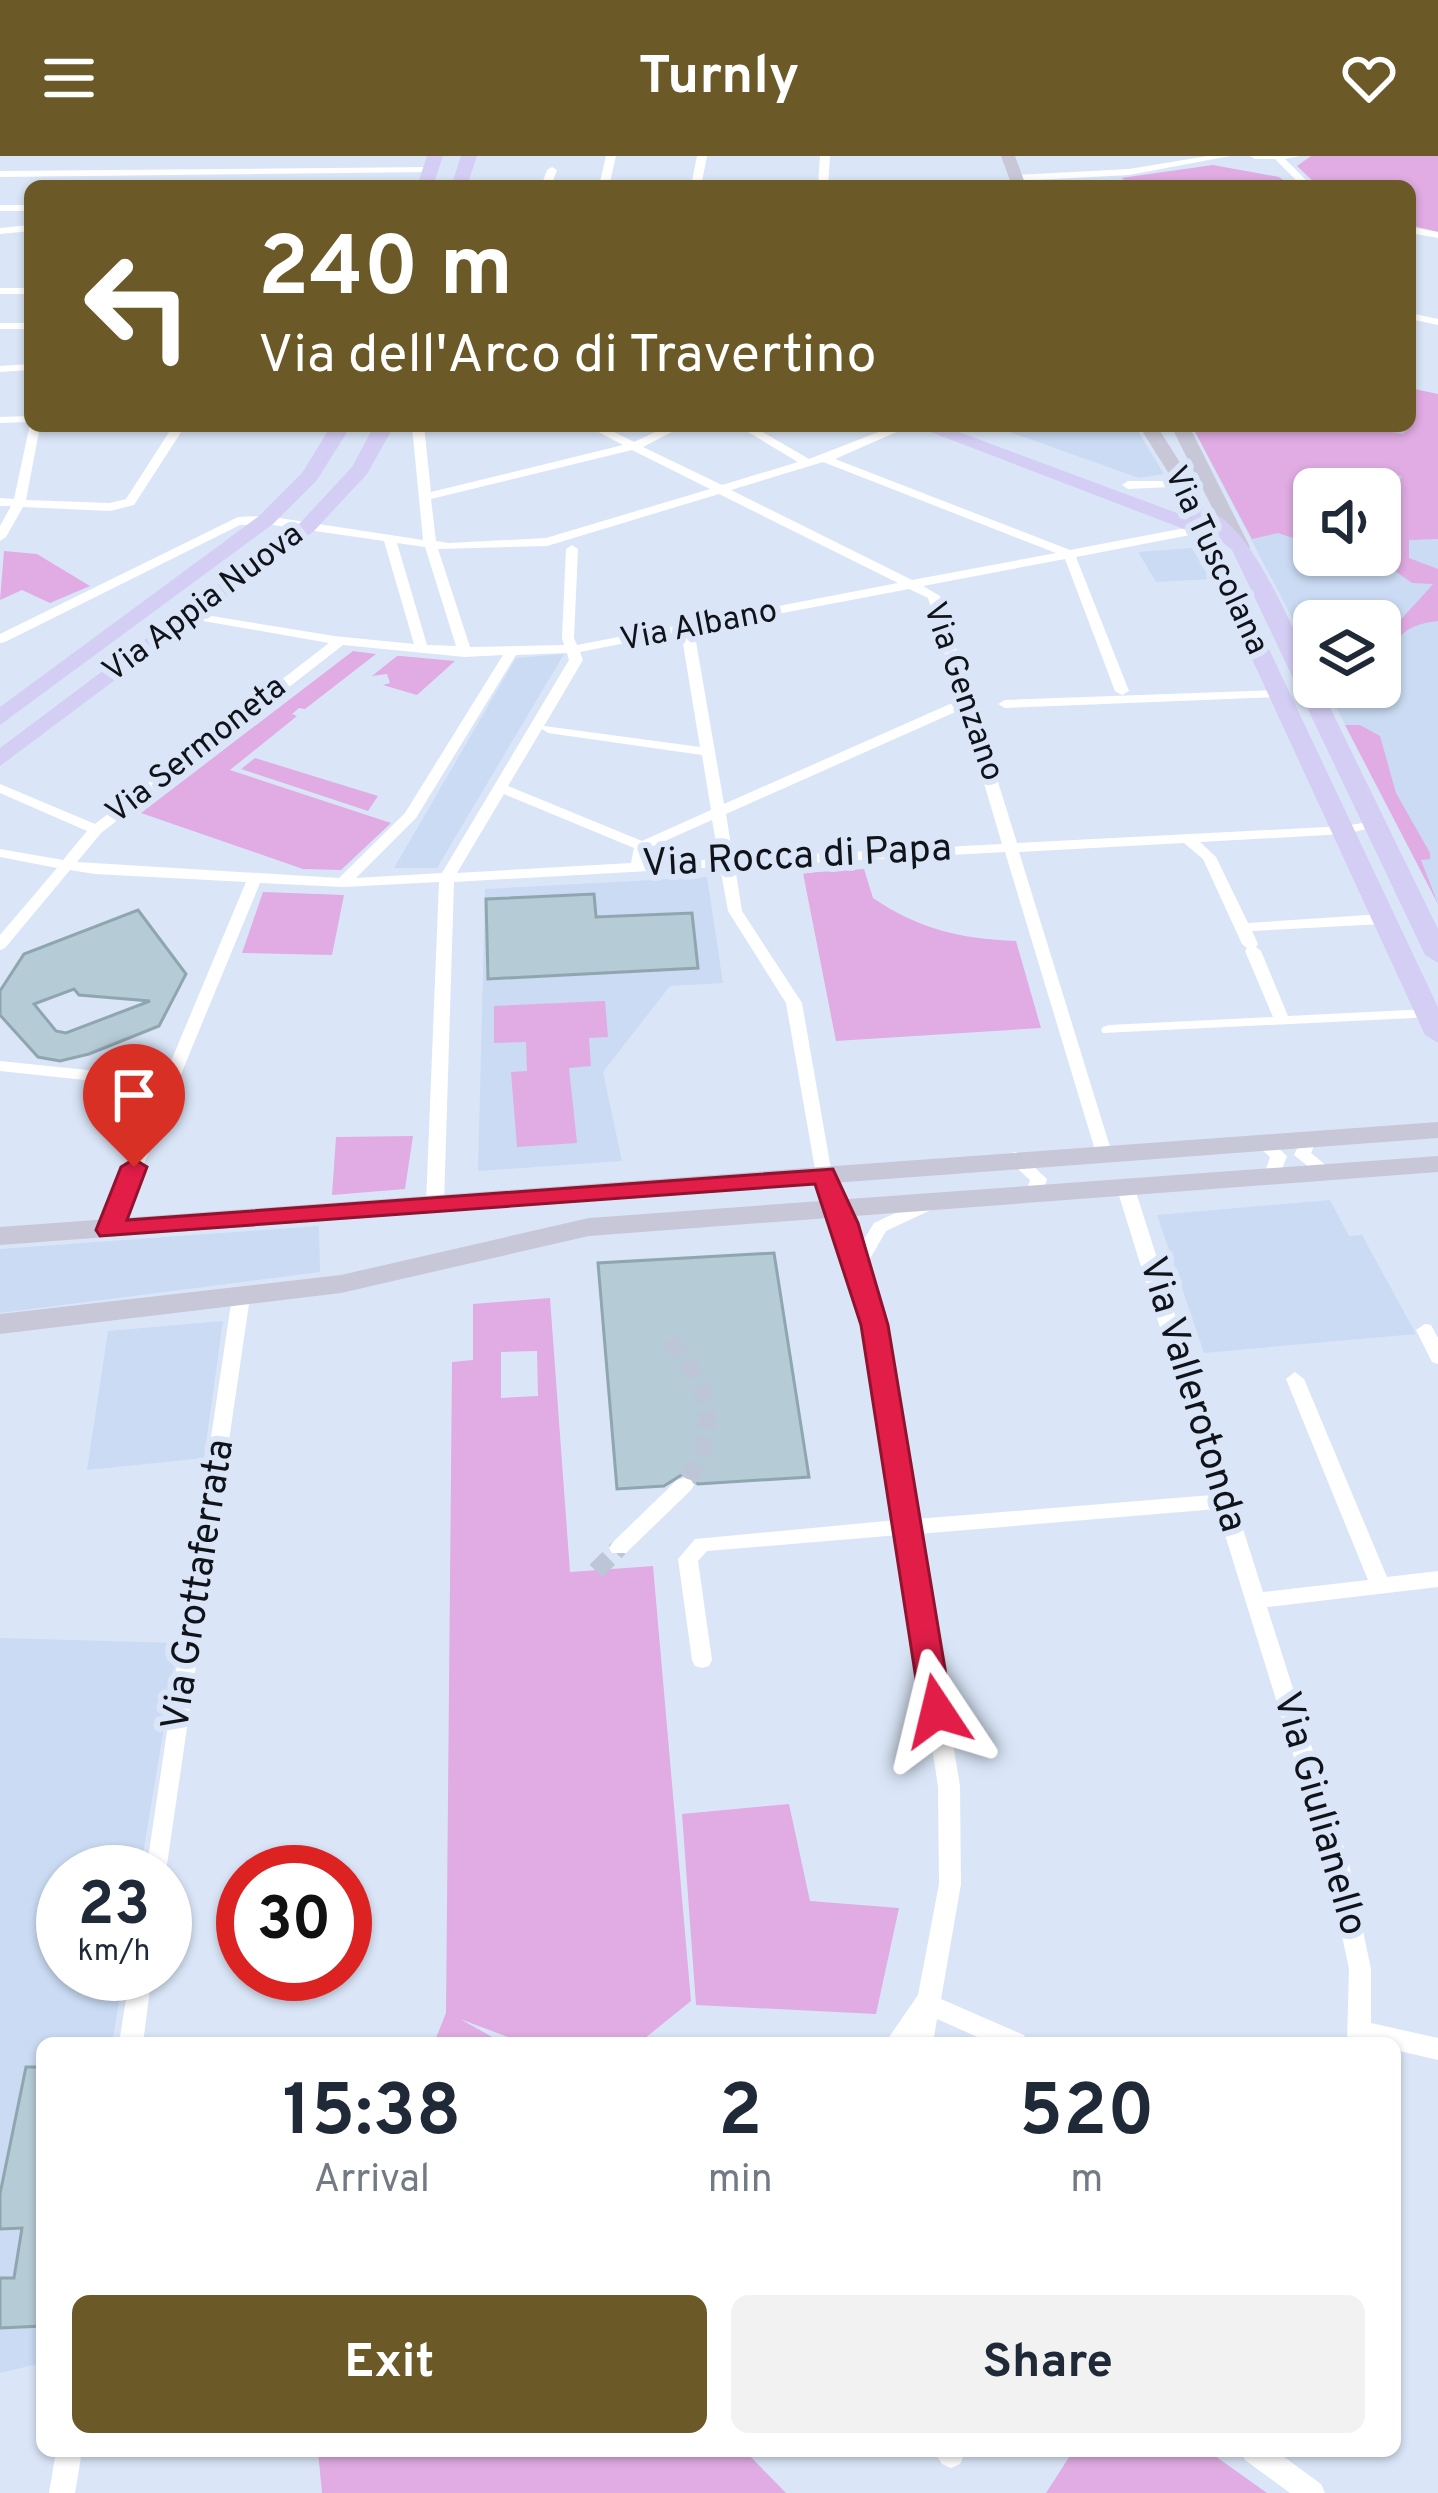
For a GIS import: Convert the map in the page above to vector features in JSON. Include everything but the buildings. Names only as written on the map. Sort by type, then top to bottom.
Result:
[{"type":"main road","name":"Via Appia Nuova","points":[[0,718],[266,520],[310,476],[337,432]]},
{"type":"main road","name":"Via Appia Nuova","points":[[0,759],[307,527],[360,470],[381,432]]},
{"type":"main road","points":[[943,432],[1133,494]]},
{"type":"main road","points":[[981,432],[1205,522],[1241,547]]},
{"type":"main road","name":"Via Tuscolana","points":[[1152,432],[1205,522],[1277,696],[1433,1025]]},
{"type":"main road","name":"Via Tuscolana","points":[[1185,434],[1293,653]]},
{"type":"main road","name":"Via Tuscolana","points":[[1320,708],[1438,955]]},
{"type":"main road","points":[[0,1236],[1103,1150],[1438,1130]]},
{"type":"main road","points":[[0,1324],[358,1281],[576,1229],[1438,1164]]},
{"type":"street","points":[[1039,180],[1225,156]]},
{"type":"street","points":[[1255,156],[1295,156]]},
{"type":"street","points":[[0,174],[430,170]]},
{"type":"street","points":[[548,180],[551,170]]},
{"type":"street","points":[[0,537],[20,502],[30,432]]},
{"type":"street","points":[[0,502],[126,504],[138,497],[176,432]]},
{"type":"street","points":[[419,432],[430,544],[465,653]]},
{"type":"street","name":"Via Genzano","points":[[605,432],[919,584],[936,601],[1103,1150]]},
{"type":"street","points":[[640,449],[667,432]]},
{"type":"street","points":[[424,497],[640,449],[681,432]]},
{"type":"street","points":[[754,432],[809,464]]},
{"type":"street","points":[[0,639],[223,526],[266,520],[430,544],[491,547],[570,538],[825,459],[890,432]]},
{"type":"street","points":[[1160,445],[1176,448],[1185,434]]},
{"type":"street","points":[[825,459],[1070,556],[1122,691]]},
{"type":"street","points":[[1133,494],[1166,484],[1177,472]]},
{"type":"street","name":"Via Albano","points":[[193,615],[339,641],[422,650],[574,649],[1070,556],[1205,522]]},
{"type":"street","points":[[389,538],[422,650]]},
{"type":"street","points":[[435,1204],[448,877],[576,660],[568,638],[572,549]]},
{"type":"street","points":[[687,629],[725,862],[740,923],[792,998],[824,1175],[840,1208],[874,1325],[950,1786],[950,1885],[922,2037]]},
{"type":"street","name":"Via Sermoneta","points":[[0,945],[61,866],[96,830],[339,641]]},
{"type":"street","points":[[343,883],[411,815],[511,653]]},
{"type":"street","name":"Via Tuscolana","points":[[1277,696],[1293,694]]},
{"type":"street","points":[[1005,704],[1277,696]]},
{"type":"street","points":[[502,788],[643,846],[968,700]]},
{"type":"street","points":[[548,729],[707,752]]},
{"type":"street","points":[[0,788],[96,830]]},
{"type":"street","points":[[1341,830],[1374,823]]},
{"type":"street","name":"Via Rocca di Papa","points":[[0,853],[61,866],[343,883],[1341,830]]},
{"type":"street","points":[[1187,838],[1209,857],[1251,941],[1283,1022]]},
{"type":"street","points":[[638,867],[643,846]]},
{"type":"street","points":[[110,1230],[254,880]]},
{"type":"street","points":[[1251,941],[1382,919]]},
{"type":"street","points":[[1108,1030],[1283,1022],[1433,1025]]},
{"type":"street","points":[[0,1066],[168,1084]]},
{"type":"street","points":[[1310,1137],[1302,1155],[1326,1172]]},
{"type":"street","points":[[1258,1141],[1279,1156],[1271,1178]]},
{"type":"street","points":[[1014,1158],[1039,1179],[1035,1192],[1025,1198]]},
{"type":"street","name":"Via Vallerotonda","points":[[1126,1189],[1256,1601]]},
{"type":"street","points":[[858,1264],[880,1227],[927,1205]]},
{"type":"street","name":"Via Grottaferrata","points":[[161,1845],[241,1297]]},
{"type":"street","points":[[1425,1330],[1438,1357]]},
{"type":"street","points":[[1294,1378],[1381,1586]]},
{"type":"street","points":[[620,1548],[684,1485]]},
{"type":"street","points":[[702,1660],[688,1559],[695,1546],[1223,1501]]},
{"type":"street","points":[[1256,1601],[1438,1580]]},
{"type":"street","name":"Via Giulianello","points":[[1256,1601],[1347,1897],[1360,1969],[1360,2037]]},
{"type":"street","points":[[132,2037],[137,2001]]},
{"type":"street","points":[[901,2037],[925,2002]]},
{"type":"street","points":[[925,2002],[1003,2037]]},
{"type":"street","points":[[1401,2043],[1438,2049]]},
{"type":"street","points":[[62,2493],[67,2457]]},
{"type":"street","points":[[1262,2457],[1312,2493]]},
{"type":"shaded area","points":[[1311,156],[1438,156],[1438,232],[1416,226],[1416,180],[1312,180],[1297,166]]},
{"type":"shaded area","points":[[1213,165],[1283,180],[1125,180],[1121,178]]},
{"type":"shaded area","points":[[1416,389],[1438,394],[1438,539],[1409,540],[1409,558],[1438,569],[1438,621],[1411,628],[1401,636],[1401,620],[1433,584],[1412,583],[1401,575],[1401,468],[1293,468],[1293,538],[1278,533],[1252,539],[1195,432],[1416,432]]},
{"type":"shaded area","points":[[1416,428],[1438,428],[1438,904],[1337,708],[1401,708],[1401,600],[1293,600],[1293,620],[1195,432],[1416,432]]},
{"type":"shaded area","points":[[1010,432],[1139,432],[1164,474],[1139,478]]},
{"type":"shaded area","points":[[1192,548],[1210,579],[1156,582],[1138,552]]},
{"type":"shaded area","points":[[4,551],[37,554],[90,586],[50,603],[22,590],[0,600]]},
{"type":"shaded area","points":[[353,651],[376,654],[305,709],[299,708],[292,714],[297,716],[230,770],[391,823],[341,870],[303,869],[141,813]]},
{"type":"shaded area","points":[[564,654],[437,868],[394,868],[516,658]]},
{"type":"shaded area","points":[[397,656],[455,661],[417,695],[383,685],[390,683],[387,674],[372,676]]},
{"type":"shaded area","points":[[1345,725],[1360,725],[1380,736],[1396,793],[1430,853],[1430,859],[1421,860],[1438,904]]},
{"type":"shaded area","points":[[255,758],[378,796],[368,811],[241,769]]},
{"type":"shaded area","points":[[864,869],[873,898],[907,918],[959,935],[1016,941],[1041,1028],[836,1041],[803,873]]},
{"type":"shaded area","points":[[707,877],[723,983],[670,986],[603,1072],[622,1161],[478,1171],[485,889]]},
{"type":"shaded area","points":[[263,892],[344,895],[332,955],[242,953]]},
{"type":"shaded area","points":[[605,1001],[608,1037],[589,1038],[591,1066],[569,1068],[577,1143],[517,1147],[511,1072],[527,1071],[526,1042],[494,1043],[494,1006]]},
{"type":"shaded area","points":[[413,1136],[405,1189],[332,1195],[336,1137]]},
{"type":"shaded area","points":[[1330,1200],[1349,1236],[1362,1235],[1416,1334],[1204,1353],[1157,1215]]},
{"type":"shaded area","points":[[319,1226],[320,1272],[0,1313],[0,1249]]},
{"type":"shaded area","points":[[550,1298],[570,1572],[653,1566],[691,2001],[646,2037],[508,2037],[460,2019],[492,2037],[436,2037],[446,2013],[452,1362],[473,1360],[473,1304]],"holes":[[[537,1351],[538,1396],[501,1398],[501,1352]]]},
{"type":"shaded area","points":[[223,1321],[204,1458],[87,1470],[108,1331]]},
{"type":"shaded area","points":[[0,1638],[178,1643],[144,1845],[36,1845],[36,2001],[119,2001],[113,2037],[36,2037],[36,2364],[0,2373]]},
{"type":"shaded area","points":[[789,1804],[810,1901],[899,1908],[876,2014],[696,2005],[682,1814]]},
{"type":"shaded area","points":[[319,2457],[751,2457],[786,2493],[322,2493]]},
{"type":"shaded area","points":[[1069,2457],[1216,2457],[1267,2493],[1046,2493]]},
{"type":"tunnel","points":[[670,1340],[694,1376],[706,1411],[703,1446],[684,1485]]},
{"type":"tunnel","points":[[596,1571],[619,1548]]},
{"type":"route","points":[[134,1167],[110,1230],[824,1175],[845,1223],[874,1325],[937,1711]]}]
